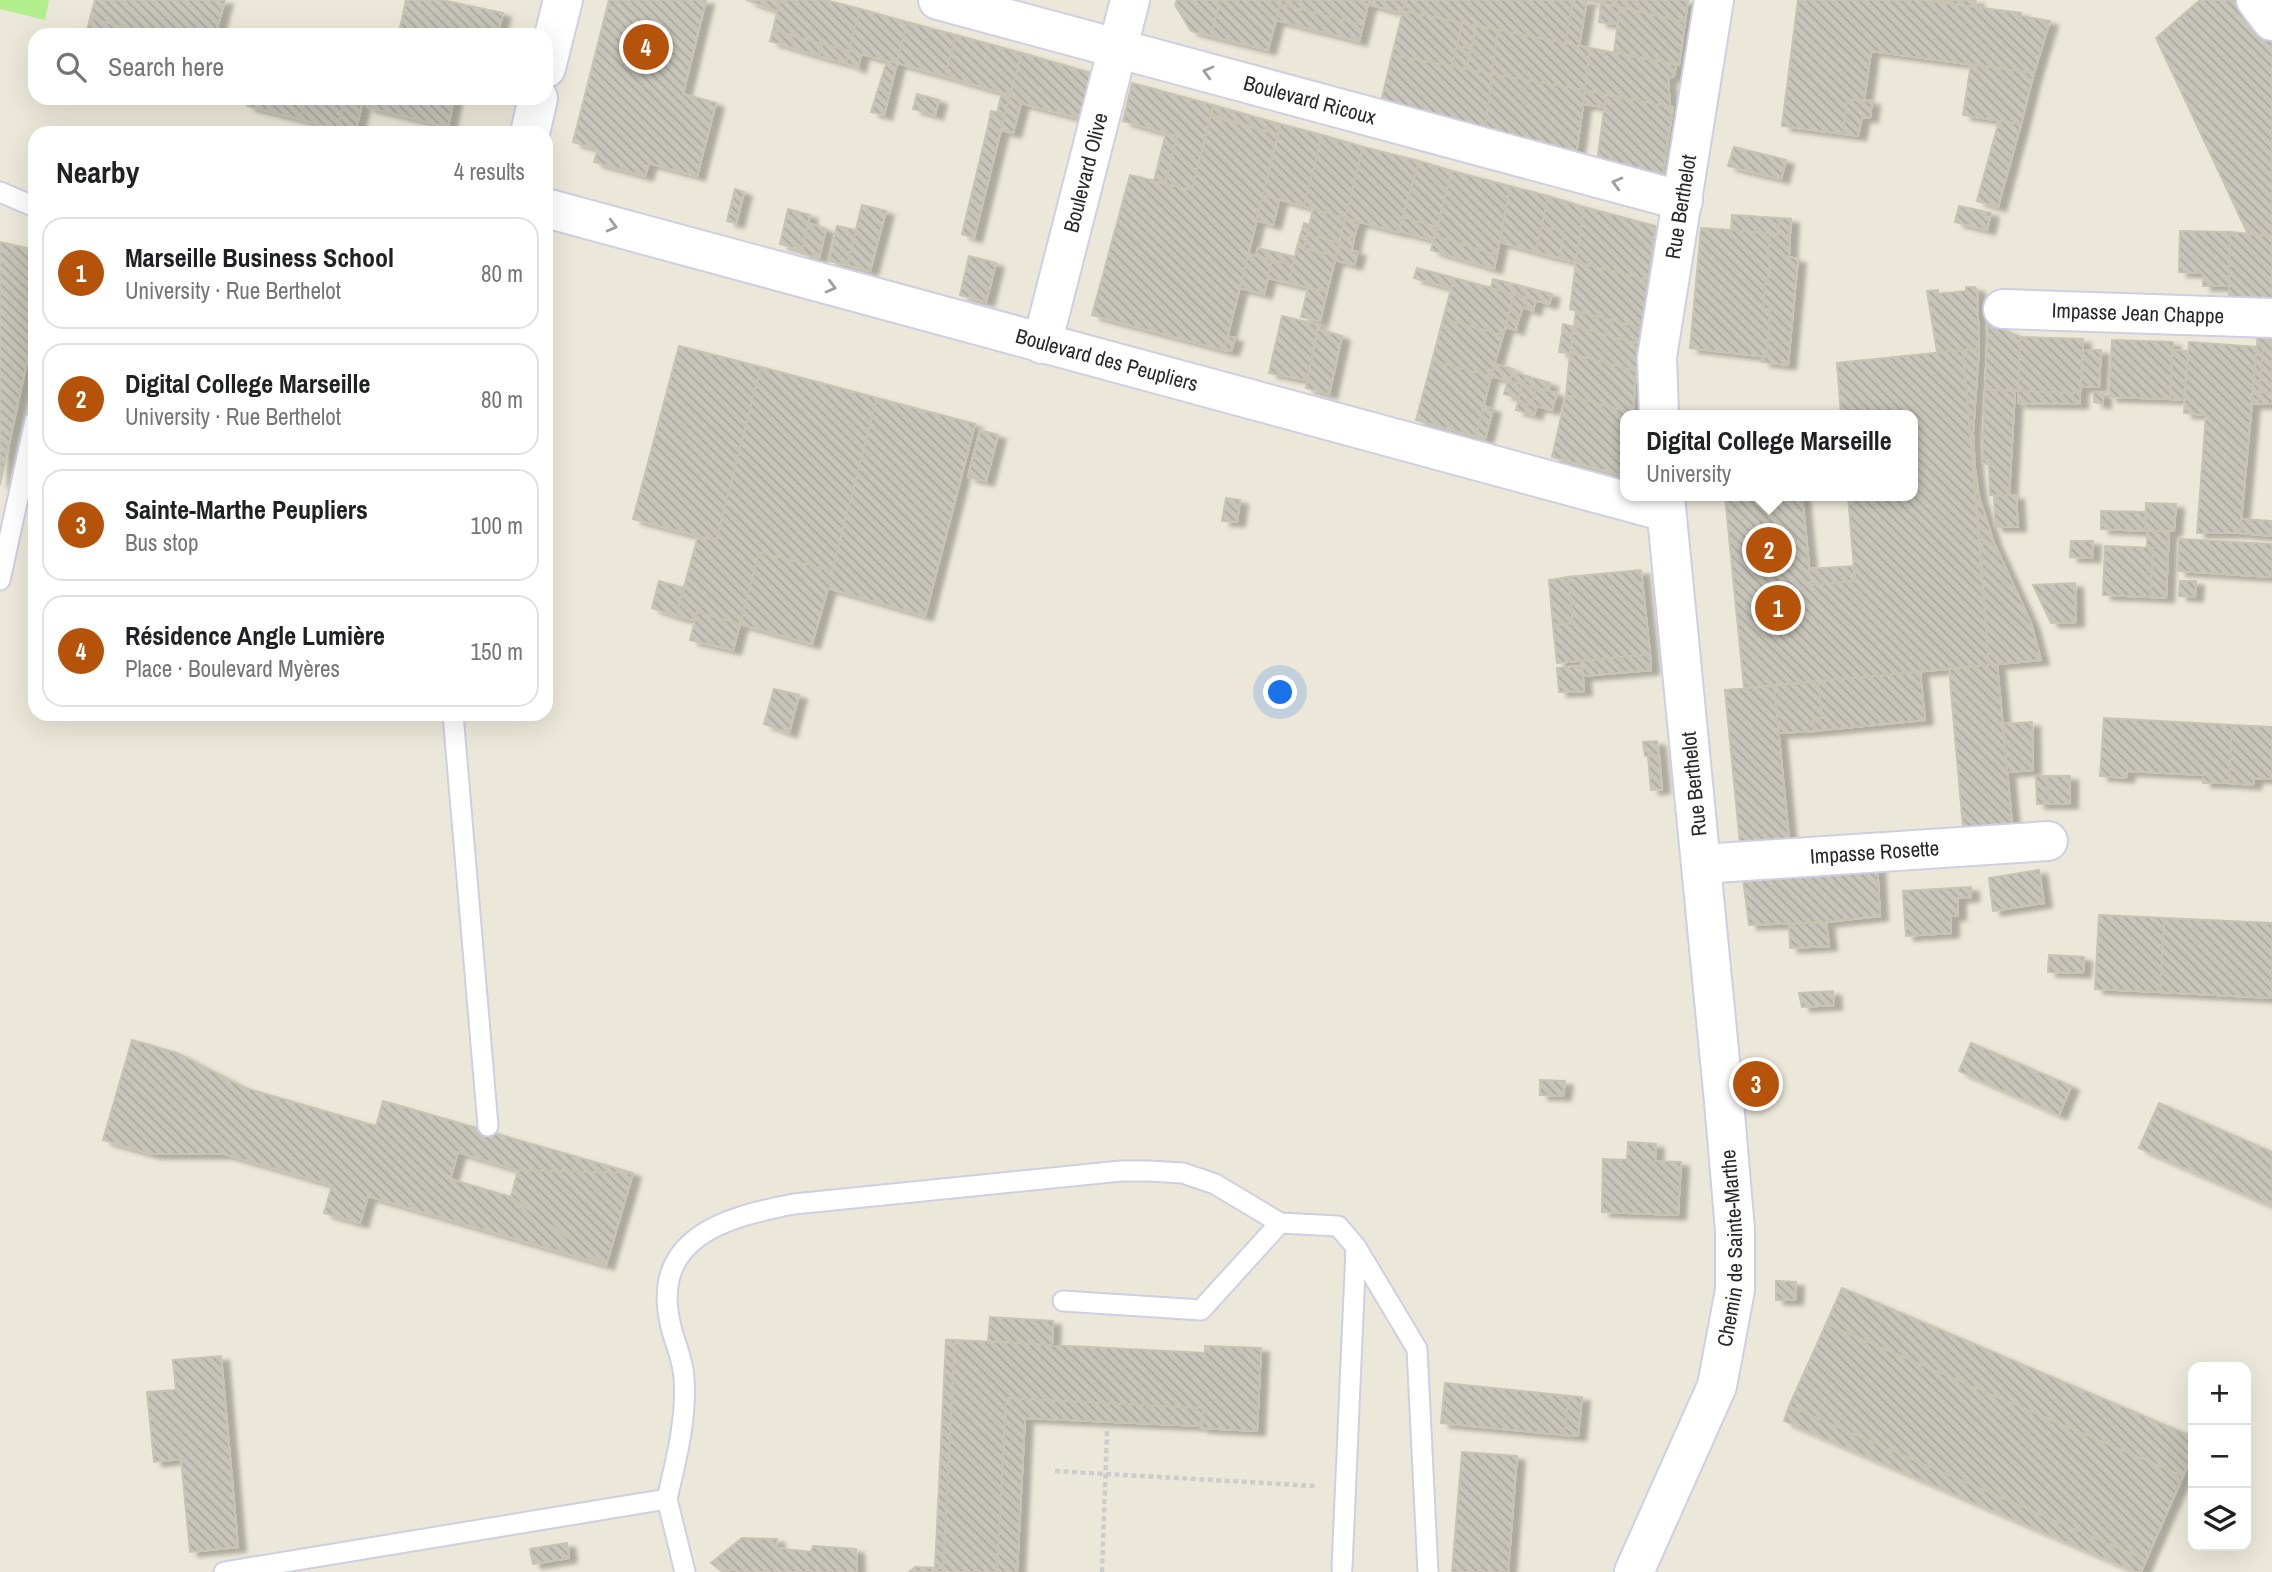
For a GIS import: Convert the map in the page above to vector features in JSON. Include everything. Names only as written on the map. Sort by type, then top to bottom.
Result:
[{"type":"street","points":[[553,40],[563,0]]},
{"type":"street","name":"Boulevard Ricoux","points":[[938,0],[1683,201]]},
{"type":"street","name":"Boulevard Olive","points":[[1042,344],[1130,0]]},
{"type":"street","name":"Rue Berthelot","points":[[1659,410],[1657,357],[1714,0]]},
{"type":"street","points":[[2256,0],[2272,21]]},
{"type":"street","points":[[532,126],[536,105]]},
{"type":"street","name":"Boulevard des Peupliers","points":[[553,210],[1042,344],[1620,492]]},
{"type":"street","name":"Impasse Jean Chappe","points":[[2003,309],[2272,318]]},
{"type":"street","name":"Rue Berthelot","points":[[1666,504],[1702,864]]},
{"type":"street","name":"Impasse Rosette","points":[[1702,864],[2048,841]]},
{"type":"street","name":"Chemin de Sainte-Marthe","points":[[1634,1572],[1717,1386],[1735,1290],[1735,1230],[1702,864]]},
{"type":"lane","points":[[0,192],[28,204]]},
{"type":"lane","points":[[0,580],[28,453]]},
{"type":"lane","points":[[454,721],[488,1126]]},
{"type":"lane","points":[[685,1572],[667,1499],[680,1441],[685,1379],[681,1354],[670,1325],[669,1282],[678,1257],[706,1229],[749,1213],[794,1204],[1121,1171],[1183,1173],[1215,1184],[1280,1223],[1338,1226],[1356,1247],[1417,1349],[1428,1572]]},
{"type":"lane","points":[[1063,1301],[1200,1310],[1280,1223]]},
{"type":"lane","points":[[1342,1568],[1356,1247]]},
{"type":"lane","points":[[224,1572],[667,1499]]},
{"type":"path","points":[[1102,1572],[1107,1431]]},
{"type":"path","points":[[1055,1471],[1345,1488]]},
{"type":"green space","points":[[0,0],[49,0],[45,20],[0,9]]},
{"type":"building","points":[[95,0],[225,0],[217,28],[126,28],[90,18]]},
{"type":"building","points":[[406,0],[442,0],[503,13],[499,28],[400,28]]},
{"type":"building","points":[[609,0],[706,0],[683,94],[716,103],[697,176],[649,163],[645,176],[594,162],[598,149],[573,142]]},
{"type":"building","points":[[746,0],[780,0],[778,11]]},
{"type":"building","points":[[780,0],[825,0],[860,9],[849,51],[773,30]]},
{"type":"building","points":[[1177,0],[1220,0],[1211,36],[1191,31],[1175,5]]},
{"type":"building","points":[[1220,0],[1281,0],[1268,50],[1211,36]]},
{"type":"building","points":[[1281,0],[1369,0],[1363,25],[1280,4]]},
{"type":"building","points":[[1369,0],[1405,1],[1402,13],[1368,4]]},
{"type":"building","points":[[1405,0],[1573,0],[1565,43],[1403,11]]},
{"type":"building","points":[[1573,0],[1587,0],[1579,46],[1565,43]]},
{"type":"building","points":[[1587,0],[1688,0],[1685,22]]},
{"type":"building","points":[[1798,0],[1920,0],[2021,13],[2021,16],[2050,21],[2034,73],[1871,51],[1864,101],[1847,99],[1843,134],[1782,126]]},
{"type":"building","points":[[1931,0],[1976,0],[1975,7]]},
{"type":"building","points":[[2200,0],[2239,0],[2272,41],[2272,236],[2248,234],[2156,38]]},
{"type":"building","points":[[1601,3],[1620,7],[1617,24],[1599,22]]},
{"type":"building","points":[[1280,4],[1363,25],[1359,41],[1276,20]]},
{"type":"building","points":[[1620,7],[1685,22],[1679,65],[1614,52]]},
{"type":"building","points":[[860,9],[907,22],[897,63],[849,51]]},
{"type":"building","points":[[1403,11],[1462,23],[1452,66],[1392,55]]},
{"type":"building","points":[[90,18],[126,28],[88,28]]},
{"type":"building","points":[[907,22],[956,35],[945,76],[897,63]]},
{"type":"building","points":[[1462,23],[1476,26],[1472,49],[1457,45]]},
{"type":"building","points":[[1476,26],[1498,30],[1492,74],[1467,69]]},
{"type":"building","points":[[773,30],[822,44],[819,56],[770,41]]},
{"type":"building","points":[[1498,30],[1590,48],[1585,90],[1492,74]]},
{"type":"building","points":[[956,35],[1022,53],[1010,95],[945,76]]},
{"type":"building","points":[[822,44],[849,51],[846,63],[819,56]]},
{"type":"building","points":[[1457,45],[1470,49],[1466,68],[1452,66]]},
{"type":"building","points":[[1590,48],[1676,65],[1674,76],[1668,78],[1670,107],[1585,90]]},
{"type":"building","points":[[849,51],[861,54],[858,68],[846,63]]},
{"type":"building","points":[[1022,53],[1095,74],[1083,119],[1021,103],[1010,95]]},
{"type":"building","points":[[1392,55],[1492,74],[1485,130],[1381,102]]},
{"type":"building","points":[[887,61],[897,63],[884,115],[871,112]]},
{"type":"building","points":[[1971,64],[2034,73],[2021,124],[1963,115]]},
{"type":"building","points":[[1492,74],[1585,90],[1576,156],[1485,130]]},
{"type":"building","points":[[1132,83],[1213,105],[1192,190],[1165,184],[1177,136],[1123,121]]},
{"type":"building","points":[[1585,90],[1606,95],[1605,107],[1583,104]]},
{"type":"building","points":[[1002,92],[1010,95],[1005,114],[997,113]]},
{"type":"building","points":[[917,94],[939,100],[935,115],[913,109]]},
{"type":"building","points":[[1010,95],[1021,103],[1013,133],[1001,130]]},
{"type":"building","points":[[1606,95],[1673,107],[1662,180],[1597,162]]},
{"type":"building","points":[[1847,99],[1872,101],[1870,118],[1862,117],[1858,136],[1843,134]]},
{"type":"building","points":[[247,105],[268,105],[267,111]]},
{"type":"building","points":[[268,105],[304,105],[300,119],[267,111]]},
{"type":"building","points":[[304,105],[343,105],[338,126],[326,126],[300,119]]},
{"type":"building","points":[[343,105],[362,105],[357,126],[338,126]]},
{"type":"building","points":[[367,105],[453,105],[448,126]]},
{"type":"building","points":[[1213,105],[1280,124],[1279,132],[1276,134],[1212,117]]},
{"type":"building","points":[[991,111],[1005,114],[1001,130],[988,126]]},
{"type":"building","points":[[1211,114],[1276,134],[1279,132],[1224,350],[1092,315],[1130,175],[1192,190]]},
{"type":"building","points":[[1999,121],[2021,124],[1998,207],[1977,201]]},
{"type":"building","points":[[1280,124],[1322,135],[1304,206],[1263,195]]},
{"type":"building","points":[[988,126],[1001,130],[974,238],[962,234]]},
{"type":"building","points":[[1166,133],[1177,136],[1165,184],[1154,181]]},
{"type":"building","points":[[1322,135],[1363,147],[1345,218],[1304,206]]},
{"type":"building","points":[[1363,147],[1419,161],[1398,232],[1345,218]]},
{"type":"building","points":[[1734,147],[1786,160],[1781,179],[1728,166]]},
{"type":"building","points":[[1419,161],[1452,171],[1437,227],[1403,217]]},
{"type":"building","points":[[1452,171],[1510,186],[1497,255],[1435,236]]},
{"type":"building","points":[[1510,186],[1548,196],[1536,252],[1500,242]]},
{"type":"building","points":[[735,189],[744,192],[736,223],[727,221]]},
{"type":"building","points":[[1263,195],[1279,200],[1273,225],[1256,220]]},
{"type":"building","points":[[1548,196],[1584,207],[1576,262],[1559,258],[1564,232],[1542,226]]},
{"type":"building","points":[[862,205],[886,211],[870,271],[847,265]]},
{"type":"building","points":[[1959,206],[1991,213],[1987,230],[1955,222]]},
{"type":"building","points":[[1584,207],[1655,226],[1648,280],[1576,262]]},
{"type":"building","points":[[788,209],[810,215],[802,250],[780,244]]},
{"type":"building","points":[[1313,209],[1345,218],[1339,243],[1307,234]]},
{"type":"building","points":[[1732,215],[1779,218],[1778,234],[1731,230]]},
{"type":"building","points":[[1403,217],[1437,227],[1433,240],[1398,231]]},
{"type":"building","points":[[1345,218],[1359,221],[1354,238],[1341,236]]},
{"type":"building","points":[[1779,218],[1791,219],[1790,235],[1778,234]]},
{"type":"building","points":[[808,223],[826,229],[819,258],[801,253]]},
{"type":"building","points":[[1304,223],[1309,225],[1304,248],[1297,247]]},
{"type":"building","points":[[837,226],[856,230],[847,265],[829,261]]},
{"type":"building","points":[[1542,226],[1564,232],[1559,258],[1536,252]]},
{"type":"building","points":[[1701,228],[1770,233],[1768,256],[1771,277],[1766,277],[1763,309],[1770,309],[1767,357],[1690,348]]},
{"type":"building","points":[[2180,231],[2230,232],[2229,286],[2203,286],[2203,273],[2179,272]]},
{"type":"building","points":[[2230,232],[2272,236],[2272,302],[2229,300]]},
{"type":"building","points":[[1770,233],[1790,235],[1789,257],[1798,259],[1788,365],[1762,362],[1764,356],[1767,357],[1770,309],[1763,309],[1766,277],[1771,277],[1768,256]]},
{"type":"building","points":[[1307,234],[1339,243],[1336,256],[1304,248]]},
{"type":"building","points":[[1341,236],[1354,238],[1352,250],[1338,247]]},
{"type":"building","points":[[1435,236],[1497,255],[1494,269],[1431,250]]},
{"type":"building","points":[[0,242],[28,248],[28,357],[0,485]]},
{"type":"building","points":[[1297,247],[1336,256],[1327,292],[1289,283]]},
{"type":"building","points":[[1338,247],[1358,252],[1354,265],[1335,260]]},
{"type":"building","points":[[1258,248],[1295,257],[1293,265],[1256,256]]},
{"type":"building","points":[[1248,254],[1272,260],[1264,294],[1240,288]]},
{"type":"building","points":[[969,256],[996,263],[986,302],[960,295]]},
{"type":"building","points":[[1272,260],[1293,265],[1289,283],[1268,278]]},
{"type":"building","points":[[1576,262],[1648,280],[1641,328],[1570,309]]},
{"type":"building","points":[[1417,268],[1454,278],[1451,288],[1414,278]]},
{"type":"building","points":[[1454,278],[1514,294],[1503,335],[1443,319]]},
{"type":"building","points":[[1493,279],[1552,294],[1549,304],[1491,288]]},
{"type":"building","points":[[1966,287],[1975,287],[1977,290],[1979,349],[1937,352],[1927,291],[1938,290],[1938,294],[1966,291]]},
{"type":"building","points":[[1308,288],[1327,292],[1320,321],[1301,317]]},
{"type":"building","points":[[1514,294],[1536,300],[1533,311],[1523,307],[1518,321],[1508,319]]},
{"type":"building","points":[[1576,311],[1641,328],[1639,344],[1574,326]]},
{"type":"building","points":[[1282,316],[1319,325],[1307,380],[1269,373]]},
{"type":"building","points":[[1443,319],[1503,335],[1491,376],[1432,361]]},
{"type":"building","points":[[1508,319],[1518,321],[1516,330],[1506,327]]},
{"type":"building","points":[[1988,323],[2020,337],[2018,391],[1985,390]]},
{"type":"building","points":[[1563,324],[1574,327],[1573,334],[1562,333]]},
{"type":"building","points":[[1574,326],[1639,344],[1636,371],[1570,353]]},
{"type":"building","points":[[1317,329],[1342,336],[1329,394],[1306,388]]},
{"type":"building","points":[[2258,332],[2272,333],[2272,393],[2259,392],[2263,346],[2257,344]]},
{"type":"building","points":[[1562,333],[1573,334],[1570,353],[1559,352]]},
{"type":"building","points":[[1227,336],[1235,338],[1231,351],[1224,350]]},
{"type":"building","points":[[2020,337],[2083,339],[2080,393],[2018,391]]},
{"type":"building","points":[[2112,340],[2173,342],[2170,399],[2109,397]]},
{"type":"building","points":[[2189,342],[2257,347],[2240,533],[2197,533],[2206,415],[2184,413]]},
{"type":"building","points":[[2257,344],[2263,346],[2258,404],[2251,403]]},
{"type":"building","points":[[679,346],[761,367],[716,541],[633,519]]},
{"type":"building","points":[[1979,349],[1973,433],[1975,469],[1979,497],[1994,543],[1980,544],[1963,350]]},
{"type":"building","points":[[1963,350],[1989,665],[1744,688],[1725,501],[1803,501],[1811,585],[1855,581],[1848,501],[1918,501],[1918,410],[1841,410],[1837,363]]},
{"type":"building","points":[[2083,350],[2101,350],[2099,387],[2081,387]]},
{"type":"building","points":[[2172,350],[2188,351],[2184,400],[2170,399]]},
{"type":"building","points":[[1570,353],[1636,371],[1633,410],[1622,410],[1566,395]]},
{"type":"building","points":[[1432,361],[1491,376],[1476,436],[1416,420]]},
{"type":"building","points":[[1495,364],[1513,369],[1510,381],[1491,376]]},
{"type":"building","points":[[761,367],[877,398],[832,571],[759,552],[740,624],[697,612],[695,620],[676,616],[698,536],[716,541]]},
{"type":"building","points":[[1512,371],[1526,376],[1524,385],[1510,381]]},
{"type":"building","points":[[1526,376],[1550,383],[1548,391],[1524,385]]},
{"type":"building","points":[[1508,381],[1522,384],[1519,398],[1504,394]]},
{"type":"building","points":[[1522,384],[1536,388],[1532,405],[1518,402]]},
{"type":"building","points":[[1536,388],[1557,393],[1552,410],[1532,405]]},
{"type":"building","points":[[1985,390],[2015,390],[2009,496],[1990,495],[1989,465],[1982,462]]},
{"type":"building","points":[[2018,391],[2080,393],[2080,404],[2018,403]]},
{"type":"building","points":[[2094,392],[2103,392],[2103,404],[2094,402]]},
{"type":"building","points":[[2259,392],[2272,393],[2272,404],[2258,404]]},
{"type":"building","points":[[1566,395],[1622,410],[1620,474],[1552,457]]},
{"type":"building","points":[[877,398],[975,424],[925,616],[828,588],[812,644],[740,624],[759,552],[832,571]]},
{"type":"building","points":[[1518,402],[1537,406],[1534,415],[1516,410]]},
{"type":"building","points":[[1484,406],[1493,409],[1485,439],[1476,436]]},
{"type":"building","points":[[980,430],[998,435],[986,481],[968,477]]},
{"type":"building","points":[[2016,495],[2018,527],[1995,527],[1994,496]]},
{"type":"building","points":[[1226,498],[1240,500],[1237,522],[1222,521]]},
{"type":"building","points":[[2146,503],[2176,504],[2174,531],[2145,531]]},
{"type":"building","points":[[2101,511],[2146,512],[2145,531],[2101,529]]},
{"type":"building","points":[[2241,519],[2272,521],[2272,536],[2240,533]]},
{"type":"building","points":[[2147,531],[2169,531],[2166,598],[2150,597],[2153,548],[2147,548]]},
{"type":"building","points":[[2179,539],[2272,544],[2272,577],[2178,571]]},
{"type":"building","points":[[2071,541],[2093,541],[2092,558],[2070,557]]},
{"type":"building","points":[[1994,543],[2031,623],[2041,660],[1989,665],[1980,544]]},
{"type":"building","points":[[2105,546],[2153,548],[2150,597],[2103,595]]},
{"type":"building","points":[[1854,566],[1855,581],[1811,585],[1809,569]]},
{"type":"building","points":[[1641,570],[1650,654],[1557,663],[1553,625],[1573,623],[1568,577]]},
{"type":"building","points":[[1568,577],[1573,623],[1553,625],[1549,580]]},
{"type":"building","points":[[659,581],[684,588],[676,616],[652,608]]},
{"type":"building","points":[[2180,581],[2196,581],[2195,597],[2179,596]]},
{"type":"building","points":[[2075,583],[2076,622],[2051,623],[2033,585]]},
{"type":"building","points":[[697,612],[740,624],[733,650],[690,640]]},
{"type":"building","points":[[1650,654],[1651,670],[1583,676],[1581,661]]},
{"type":"building","points":[[1997,664],[2013,834],[1964,838],[1949,669]]},
{"type":"building","points":[[1582,666],[1584,691],[1559,692],[1557,668]]},
{"type":"building","points":[[1920,672],[1925,720],[1814,731],[1813,718],[1822,718],[1818,681]]},
{"type":"building","points":[[1818,681],[1822,718],[1813,718],[1814,731],[1779,733],[1774,686]]},
{"type":"building","points":[[1774,686],[1790,850],[1741,854],[1725,690]]},
{"type":"building","points":[[774,689],[799,695],[789,733],[764,724]]},
{"type":"building","points":[[2104,718],[2232,725],[2229,783],[2203,783],[2203,775],[2127,771],[2126,778],[2100,776]]},
{"type":"building","points":[[2032,722],[2033,770],[2007,772],[2003,724]]},
{"type":"building","points":[[2232,725],[2272,727],[2272,779],[2254,778],[2253,785],[2229,783]]},
{"type":"building","points":[[1657,741],[1659,755],[1645,756],[1643,742]]},
{"type":"building","points":[[1659,755],[1662,789],[1651,790],[1648,756]]},
{"type":"building","points":[[2036,776],[2047,776],[2050,804],[2037,804]]},
{"type":"building","points":[[2047,776],[2070,776],[2070,804],[2050,804]]},
{"type":"building","points":[[1877,862],[1880,916],[1826,922],[1749,925],[1742,871]]},
{"type":"building","points":[[2039,870],[2044,903],[1993,911],[1989,878]]},
{"type":"building","points":[[1971,887],[1971,897],[1958,898],[1958,916],[1951,916],[1951,933],[1906,936],[1903,891]]},
{"type":"building","points":[[2099,915],[2164,918],[2160,992],[2095,989]]},
{"type":"building","points":[[2164,918],[2272,923],[2272,998],[2160,992]]},
{"type":"building","points":[[1826,922],[1829,946],[1790,948],[1789,924]]},
{"type":"building","points":[[2049,955],[2084,957],[2083,973],[2048,972]]},
{"type":"building","points":[[1833,991],[1834,1005],[1802,1007],[1799,993]]},
{"type":"building","points":[[132,1040],[177,1053],[245,1088],[376,1126],[383,1101],[633,1173],[518,1170],[458,1152],[450,1179],[511,1197],[606,1265],[368,1196],[360,1223],[324,1213],[332,1185],[225,1154],[152,1154],[103,1140]]},
{"type":"building","points":[[1971,1043],[2071,1086],[2059,1115],[1959,1071]]},
{"type":"building","points":[[1540,1080],[1565,1081],[1563,1096],[1540,1095]]},
{"type":"building","points":[[2159,1103],[2272,1152],[2272,1206],[2139,1148]]},
{"type":"building","points":[[1628,1142],[1656,1144],[1655,1161],[1681,1162],[1678,1215],[1602,1212],[1603,1159],[1627,1160]]},
{"type":"building","points":[[518,1170],[633,1173],[606,1265],[511,1197]]},
{"type":"building","points":[[1776,1281],[1796,1282],[1795,1300],[1776,1300]]},
{"type":"building","points":[[1842,1288],[2188,1435],[2188,1465],[2183,1476],[1826,1324]]},
{"type":"building","points":[[990,1317],[1053,1321],[1052,1345],[988,1341]]},
{"type":"building","points":[[1826,1324],[2183,1476],[2146,1560],[1789,1406]]},
{"type":"building","points":[[946,1340],[955,1340],[943,1568],[935,1568]]},
{"type":"building","points":[[955,1340],[1205,1353],[1205,1346],[1261,1348],[1257,1431],[1201,1428],[1203,1408],[1006,1398],[997,1572],[943,1572]]},
{"type":"building","points":[[221,1356],[238,1547],[190,1552],[181,1459],[154,1462],[147,1392],[176,1390],[173,1360]]},
{"type":"building","points":[[1445,1383],[1569,1396],[1564,1435],[1441,1423]]},
{"type":"building","points":[[1569,1396],[1582,1397],[1578,1436],[1564,1435]]},
{"type":"building","points":[[1006,1398],[1203,1408],[1201,1426],[1025,1418],[1017,1572],[997,1572]]},
{"type":"building","points":[[1789,1406],[2146,1560],[2141,1572],[1784,1421]]},
{"type":"building","points":[[1462,1452],[1517,1456],[1508,1572],[1452,1572]]},
{"type":"building","points":[[742,1538],[777,1539],[776,1548],[811,1552],[813,1546],[856,1549],[857,1572],[737,1572],[734,1569],[723,1572],[711,1563]]},
{"type":"building","points":[[567,1543],[569,1558],[533,1564],[530,1549]]},
{"type":"building","points":[[915,1567],[943,1568],[943,1572],[909,1572]]},
{"type":"place","name":"Résidence Angle Lumière","points":[[646,47]]},
{"type":"place","name":"Digital College Marseille","points":[[1769,550]]},
{"type":"place","name":"Marseille Business School","points":[[1778,608]]},
{"type":"place","name":"Sainte-Marthe Peupliers","points":[[1756,1084]]}]
